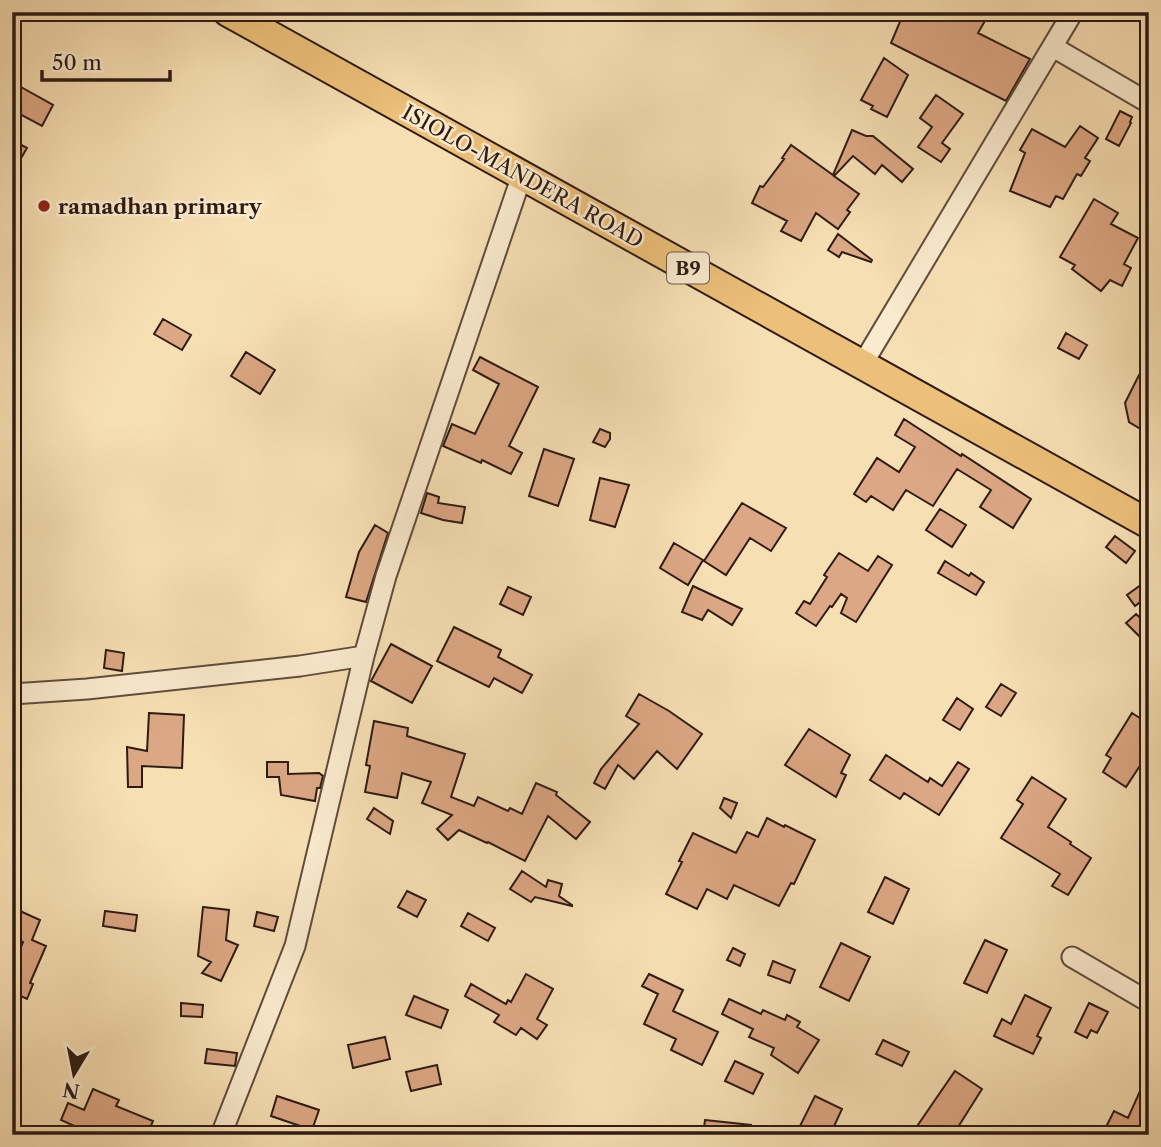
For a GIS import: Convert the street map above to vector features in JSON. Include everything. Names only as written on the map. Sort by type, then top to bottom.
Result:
[{"type":"highway","name":"ISIOLO-MANDERA ROAD","points":[[228,12],[1149,524]]},
{"type":"street","points":[[862,365],[1073,12]]},
{"type":"street","points":[[1053,47],[1149,103]]},
{"type":"street","points":[[221,1135],[295,946],[364,656],[386,576],[522,175]]},
{"type":"street","points":[[12,694],[87,689],[300,666],[364,656]]},
{"type":"street","points":[[1072,957],[1149,1002]]},
{"type":"building","points":[[904,12],[990,12],[978,33],[1030,59],[1006,101],[891,43]]},
{"type":"building","points":[[884,58],[908,75],[887,117],[861,100]]},
{"type":"building","points":[[12,82],[53,105],[42,126],[12,110]]},
{"type":"building","points":[[936,95],[963,114],[942,143],[950,149],[941,162],[918,147],[932,127],[920,118]]},
{"type":"building","points":[[1120,111],[1132,117],[1119,146],[1106,139]]},
{"type":"building","points":[[1080,126],[1098,138],[1085,158],[1090,161],[1081,176],[1077,174],[1063,199],[1056,196],[1050,207],[1010,191],[1025,153],[1020,150],[1032,129],[1065,147]]},
{"type":"building","points":[[852,130],[873,136],[913,169],[902,182],[882,165],[875,174],[853,156],[834,176],[859,194],[847,210],[850,212],[838,229],[816,213],[801,241],[781,231],[787,221],[752,203],[760,186],[763,187],[791,145],[833,175]]},
{"type":"building","points":[[12,140],[27,148],[12,174]]},
{"type":"building","points":[[1094,199],[1118,213],[1111,224],[1138,238],[1124,264],[1131,268],[1122,286],[1110,280],[1101,291],[1072,269],[1075,265],[1060,257]]},
{"type":"building","points":[[838,234],[872,260],[871,262],[842,252],[839,257],[828,250]]},
{"type":"building","points":[[163,319],[191,335],[182,350],[154,334]]},
{"type":"building","points":[[1066,333],[1087,345],[1079,359],[1058,348]]},
{"type":"building","points":[[246,352],[275,370],[260,394],[231,376]]},
{"type":"building","points":[[480,357],[538,387],[509,446],[522,453],[511,474],[443,446],[452,424],[475,434],[499,384],[473,370]]},
{"type":"building","points":[[1139,375],[1149,380],[1149,434],[1129,422],[1125,403]]},
{"type":"building","points":[[904,419],[1031,499],[1013,528],[980,507],[991,490],[957,469],[933,506],[906,490],[893,510],[871,496],[866,502],[854,494],[877,458],[899,472],[915,447],[895,435]]},
{"type":"building","points":[[600,429],[610,433],[605,447],[593,442]]},
{"type":"building","points":[[544,449],[574,459],[558,506],[529,496]]},
{"type":"building","points":[[600,478],[629,485],[615,527],[590,520]]},
{"type":"building","points":[[427,493],[439,497],[438,503],[465,507],[462,523],[421,513]]},
{"type":"building","points":[[742,503],[786,528],[771,551],[750,538],[726,575],[704,561]]},
{"type":"building","points":[[940,509],[966,525],[952,547],[926,530]]},
{"type":"building","points":[[375,525],[388,533],[366,602],[346,597],[359,552]]},
{"type":"building","points":[[1115,536],[1135,551],[1126,563],[1106,547]]},
{"type":"building","points":[[674,543],[703,560],[688,585],[660,568]]},
{"type":"building","points":[[839,553],[868,571],[878,556],[892,565],[856,622],[841,613],[847,598],[841,594],[816,626],[796,613],[804,601],[810,604],[827,577],[824,575]]},
{"type":"building","points":[[945,561],[984,582],[976,595],[938,573]]},
{"type":"building","points":[[1149,579],[1149,595],[1135,606],[1127,595]]},
{"type":"building","points":[[693,586],[742,609],[732,625],[708,610],[702,620],[682,612]]},
{"type":"building","points":[[508,587],[531,597],[523,615],[500,604]]},
{"type":"building","points":[[1136,614],[1149,626],[1149,646],[1126,623]]},
{"type":"building","points":[[454,627],[501,650],[498,657],[532,675],[522,693],[494,678],[489,687],[437,661]]},
{"type":"building","points":[[391,644],[432,666],[412,703],[371,681]]},
{"type":"building","points":[[106,650],[124,653],[122,671],[104,668]]},
{"type":"building","points":[[1001,684],[1016,693],[1001,716],[986,707]]},
{"type":"building","points":[[639,694],[702,734],[677,769],[657,751],[634,779],[618,765],[605,789],[594,783],[601,769],[639,724],[626,716]]},
{"type":"building","points":[[957,698],[973,709],[960,730],[943,720]]},
{"type":"building","points":[[149,713],[184,715],[182,768],[142,766],[142,787],[128,787],[127,747],[147,751]]},
{"type":"building","points":[[1132,713],[1149,724],[1149,752],[1126,787],[1103,772],[1111,758],[1106,755]]},
{"type":"building","points":[[374,721],[408,728],[407,736],[465,754],[451,797],[474,806],[478,797],[508,811],[510,808],[522,814],[536,783],[557,792],[556,795],[590,822],[576,839],[548,816],[525,861],[459,830],[448,840],[437,829],[452,815],[422,803],[431,782],[402,773],[397,798],[365,792],[370,766],[366,765]]},
{"type":"building","points":[[809,729],[850,755],[841,773],[846,775],[836,797],[785,765]]},
{"type":"building","points":[[886,755],[928,782],[930,778],[942,786],[958,762],[969,769],[939,815],[904,793],[900,799],[870,780]]},
{"type":"building","points":[[267,762],[288,762],[288,774],[319,773],[323,776],[315,801],[281,795],[279,777],[267,777]]},
{"type":"building","points":[[1032,777],[1066,799],[1048,827],[1091,858],[1068,895],[1052,886],[1060,874],[1001,838],[1023,804],[1017,800]]},
{"type":"building","points":[[724,798],[737,803],[731,818],[720,808]]},
{"type":"building","points":[[374,808],[393,821],[390,834],[367,819]]},
{"type":"building","points":[[767,818],[815,840],[794,884],[791,883],[779,906],[734,885],[727,899],[707,889],[697,909],[666,894],[693,833],[736,853],[747,832],[758,837]]},
{"type":"building","points":[[522,871],[546,887],[548,880],[562,884],[559,896],[572,906],[535,897],[531,902],[510,889]]},
{"type":"building","points":[[885,877],[909,889],[893,924],[868,912]]},
{"type":"building","points":[[407,891],[426,900],[417,917],[398,907]]},
{"type":"building","points":[[203,907],[229,910],[226,940],[238,945],[221,981],[202,973],[211,962],[198,956]]},
{"type":"building","points":[[20,911],[40,920],[32,940],[46,946],[30,983],[33,984],[27,999],[12,992],[12,968],[23,942],[12,938]]},
{"type":"building","points":[[105,911],[137,915],[135,931],[103,926]]},
{"type":"building","points":[[257,912],[278,917],[274,931],[254,926]]},
{"type":"building","points":[[468,913],[495,928],[488,941],[461,926]]},
{"type":"building","points":[[985,940],[1007,950],[987,993],[964,983]]},
{"type":"building","points":[[841,943],[870,957],[849,1001],[820,987]]},
{"type":"building","points":[[733,948],[745,954],[740,966],[727,960]]},
{"type":"building","points":[[773,961],[795,970],[790,983],[768,975]]},
{"type":"building","points":[[526,974],[553,989],[537,1019],[547,1025],[537,1039],[521,1028],[516,1035],[494,1022],[499,1015],[465,996],[471,984],[506,1004],[508,1000],[511,1002]]},
{"type":"building","points":[[649,974],[683,990],[673,1011],[718,1032],[702,1065],[671,1050],[676,1039],[644,1024],[658,994],[642,986]]},
{"type":"building","points":[[1025,995],[1051,1008],[1037,1036],[1041,1038],[1033,1054],[994,1036],[1002,1019],[1011,1024]]},
{"type":"building","points":[[414,996],[448,1010],[441,1028],[406,1015]]},
{"type":"building","points":[[729,999],[761,1014],[763,1010],[785,1020],[787,1015],[800,1022],[797,1027],[819,1040],[798,1073],[771,1055],[774,1048],[749,1037],[753,1029],[722,1014]]},
{"type":"building","points":[[181,1003],[203,1005],[202,1017],[181,1016]]},
{"type":"building","points":[[1089,1003],[1108,1012],[1097,1033],[1091,1030],[1087,1038],[1075,1032]]},
{"type":"building","points":[[385,1037],[390,1059],[353,1068],[348,1045]]},
{"type":"building","points":[[883,1040],[909,1052],[902,1066],[876,1054]]},
{"type":"building","points":[[207,1049],[237,1053],[235,1066],[205,1063]]},
{"type":"building","points":[[735,1061],[763,1074],[753,1094],[725,1081]]},
{"type":"building","points":[[437,1065],[441,1084],[411,1091],[406,1072]]},
{"type":"building","points":[[955,1071],[982,1089],[953,1135],[911,1135]]},
{"type":"building","points":[[1149,1071],[1149,1135],[1102,1135],[1114,1111],[1128,1118]]},
{"type":"building","points":[[93,1089],[119,1100],[116,1106],[153,1121],[147,1135],[94,1135],[61,1120],[68,1103],[84,1110]]},
{"type":"building","points":[[277,1096],[319,1110],[312,1130],[271,1116]]},
{"type":"building","points":[[815,1096],[842,1109],[830,1135],[819,1135],[800,1126]]},
{"type":"building","points":[[705,1120],[751,1125],[751,1135],[703,1135]]},
{"type":"place","name":"ramadhan primary","points":[[44,206]]}]
